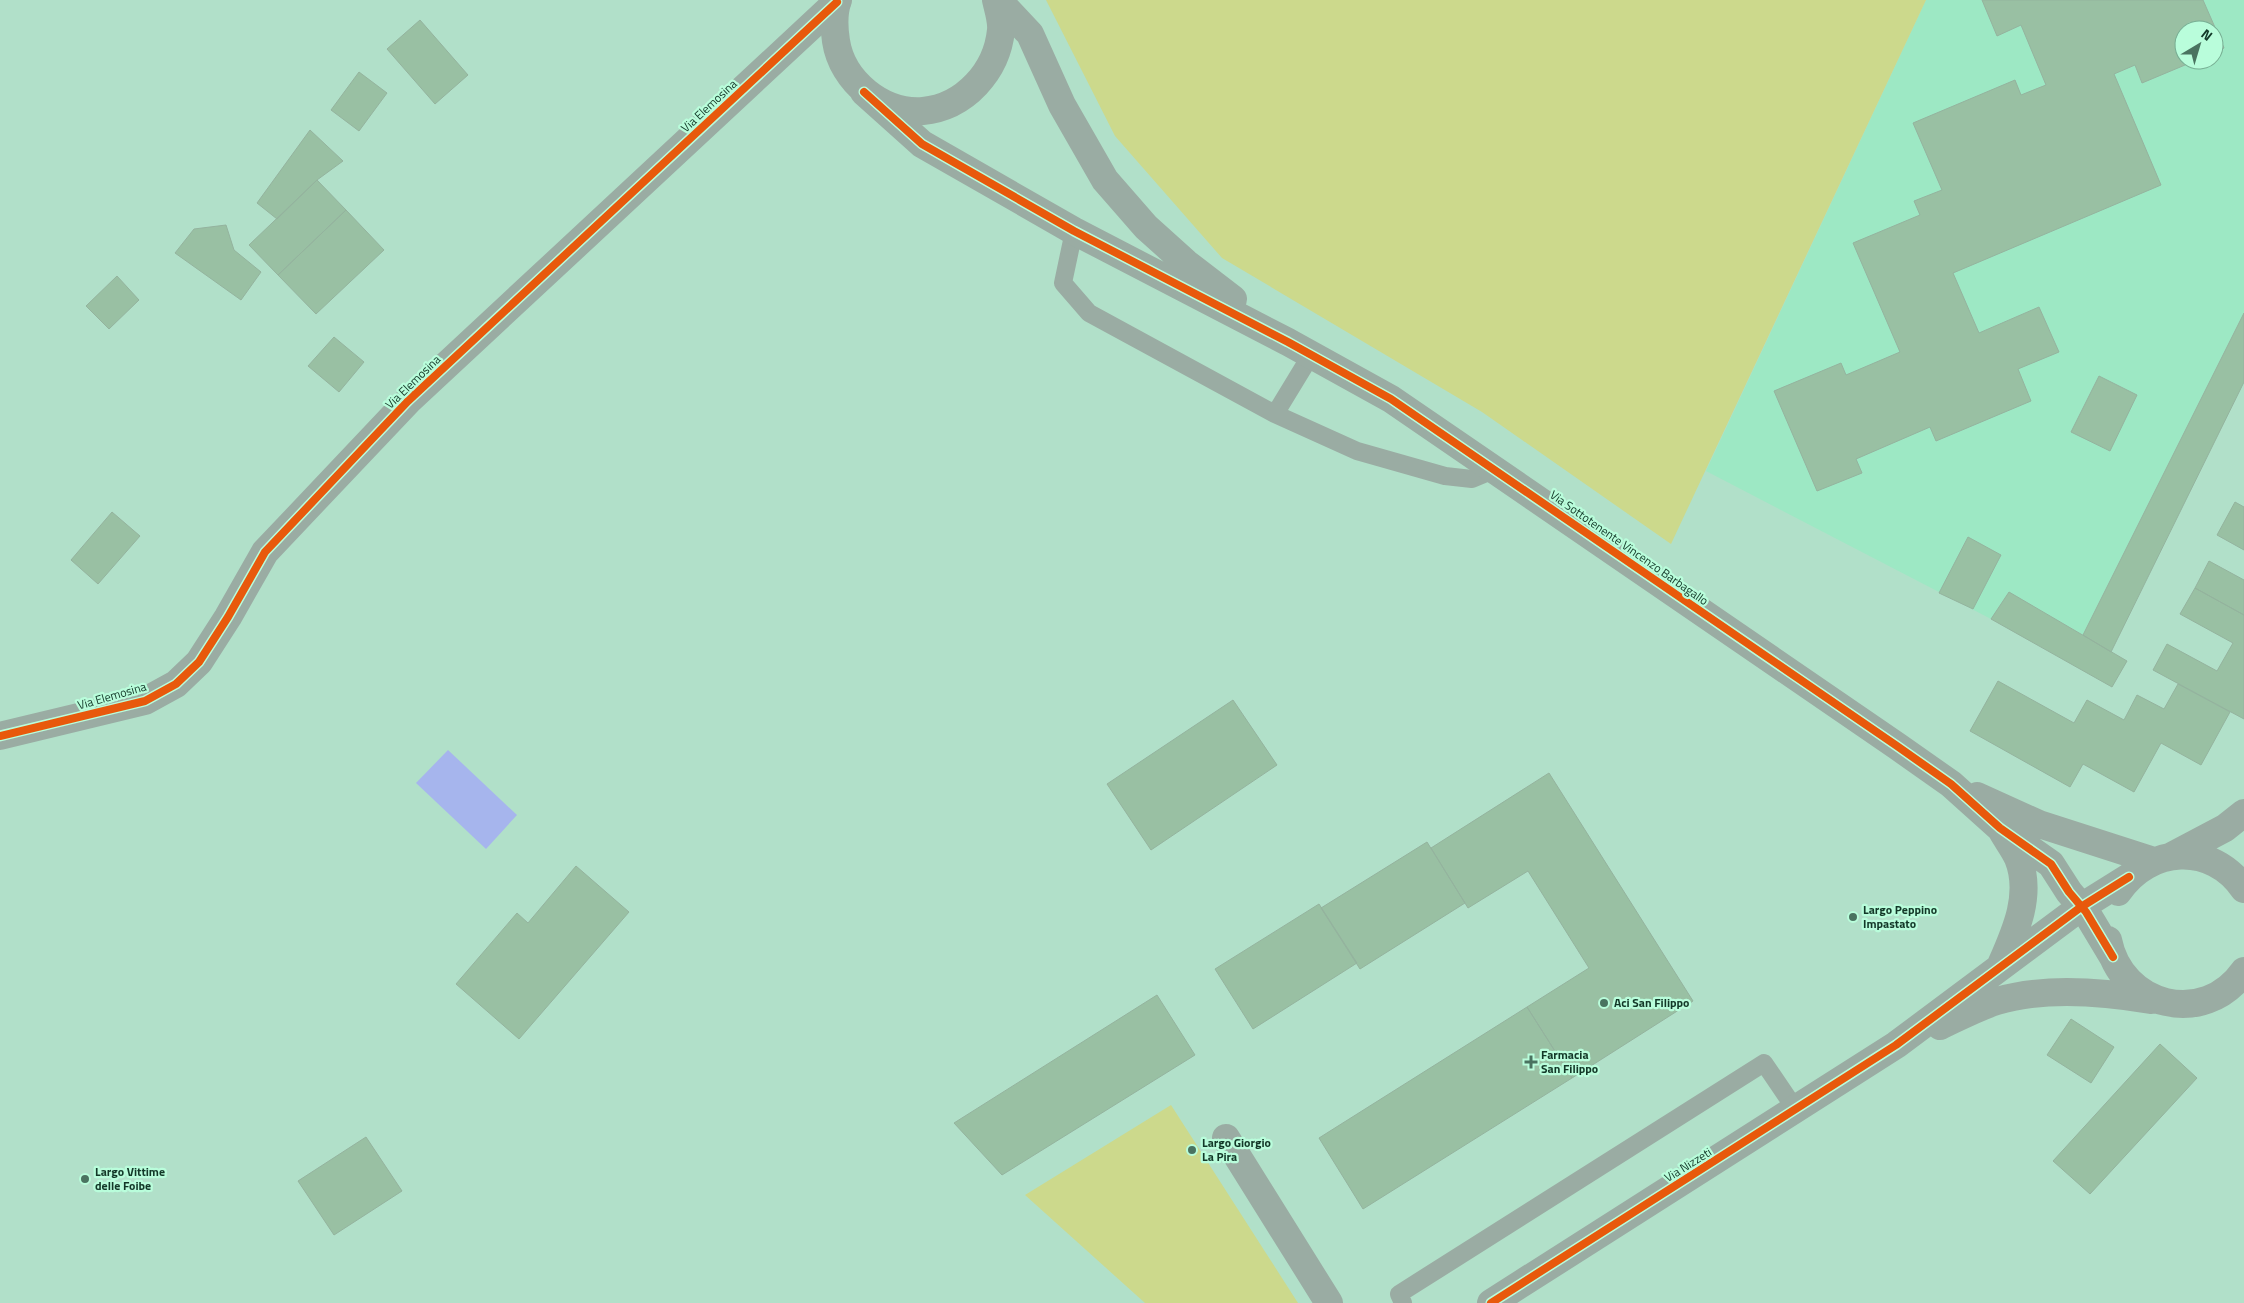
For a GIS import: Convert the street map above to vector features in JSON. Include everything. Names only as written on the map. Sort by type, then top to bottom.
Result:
[{"type":"street","points":[[864,92],[892,106],[922,111],[952,103],[978,85],[995,59],[1001,29],[997,0]]},
{"type":"street","points":[[997,0],[1030,34],[1062,105],[1105,180],[1146,227],[1173,251],[1288,342]]},
{"type":"street","points":[[838,1],[833,26],[837,51],[848,73],[864,92],[922,144],[1074,231],[1288,342]]},
{"type":"street","name":"Via Elemosina","points":[[0,736],[145,701],[176,684],[199,662],[228,617],[265,552],[408,401],[838,1]]},
{"type":"street","name":"Via Sottotenente Vincenzo Barbagallo","points":[[1288,342],[1391,399],[1496,469],[1951,784]]},
{"type":"street","points":[[1951,784],[2000,828],[2051,864],[2081,907],[2123,975],[2136,988],[2162,1001]]},
{"type":"street","points":[[1951,784],[2039,824],[2163,858],[2191,856],[2211,861],[2228,871],[2244,889]]},
{"type":"street","points":[[2113,957],[2108,939],[2108,920],[2113,900],[2129,877],[2136,870],[2225,828],[2244,813]]},
{"type":"street","points":[[1999,969],[2015,932],[2023,901],[2023,882],[2018,859],[2000,828]]},
{"type":"street","points":[[1896,1045],[2081,907],[2129,877]]},
{"type":"street","points":[[1896,1045],[1997,1001],[2034,994],[2112,994],[2191,1004],[2232,990],[2244,971]]},
{"type":"street","name":"Via Nizzeti","points":[[1491,1303],[1896,1045]]},
{"type":"street","points":[[1226,1138],[1329,1303]]},
{"type":"lane","points":[[1074,231],[1063,283],[1089,313],[1275,414],[1357,451],[1445,476],[1472,479],[1496,469]]},
{"type":"lane","points":[[1275,414],[1311,355]]},
{"type":"lane","points":[[1403,1303],[1399,1294],[1764,1063],[1796,1110]]},
{"type":"shaded area","points":[[1046,0],[1926,0],[1671,544],[1482,412],[1222,258],[1115,136]]},
{"type":"shaded area","points":[[1926,0],[2244,0],[2244,313],[2083,635],[2009,593],[1991,619],[1706,471]]},
{"type":"shaded area","name":"Largo Giorgio La Pira","points":[[1171,1105],[1298,1303],[1145,1303],[1025,1195]]},
{"type":"water","points":[[448,750],[517,815],[486,849],[416,783]]},
{"type":"building","points":[[1982,0],[2203,0],[2212,20],[2174,20],[2174,70],[2142,83],[2135,65],[2114,74],[2161,185],[1953,273],[1979,333],[2039,307],[2059,352],[2018,369],[2031,401],[1936,441],[1930,427],[1856,459],[1862,473],[1817,491],[1774,391],[1841,363],[1846,375],[1900,352],[1853,243],[1920,215],[1914,201],[1942,190],[1913,123],[2015,80],[2021,95],[2046,85],[2021,25],[1997,36]]},
{"type":"building","points":[[420,20],[468,75],[435,104],[387,49]]},
{"type":"building","points":[[359,72],[387,93],[359,131],[331,110]]},
{"type":"building","points":[[310,130],[343,161],[317,180],[277,219],[257,203]]},
{"type":"building","points":[[317,180],[346,210],[278,275],[249,245]]},
{"type":"building","points":[[346,210],[384,250],[316,314],[278,275]]},
{"type":"building","points":[[226,225],[234,250],[261,272],[241,300],[175,253],[194,229]]},
{"type":"building","points":[[117,276],[139,300],[109,329],[86,306]]},
{"type":"building","points":[[2244,313],[2244,382],[2111,652],[2083,635]]},
{"type":"building","points":[[334,337],[364,362],[339,392],[308,366]]},
{"type":"building","points":[[2099,376],[2137,395],[2110,451],[2071,432]]},
{"type":"building","points":[[2235,502],[2244,507],[2244,550],[2217,535]]},
{"type":"building","points":[[112,512],[140,536],[98,584],[71,560]]},
{"type":"building","points":[[1968,537],[2001,555],[1973,609],[1939,593]]},
{"type":"building","points":[[2209,561],[2244,580],[2244,615],[2195,588]]},
{"type":"building","points":[[2195,588],[2244,615],[2244,719],[2153,670],[2167,644],[2217,671],[2233,643],[2180,614]]},
{"type":"building","points":[[2009,592],[2127,661],[2112,687],[1991,619]]},
{"type":"building","points":[[1998,681],[2074,723],[2087,700],[2124,720],[2137,695],[2164,709],[2178,684],[2230,712],[2201,765],[2161,743],[2134,792],[2083,764],[2070,787],[1970,731]]},
{"type":"building","points":[[1233,700],[1277,765],[1151,850],[1107,784]]},
{"type":"building","points":[[1549,773],[1693,1001],[1572,1078],[1527,1007],[1589,968],[1528,871],[1468,908],[1431,848]]},
{"type":"building","points":[[1427,842],[1465,903],[1360,969],[1321,908]]},
{"type":"building","points":[[576,866],[629,912],[519,1039],[456,984],[517,913],[528,923]]},
{"type":"building","points":[[1319,904],[1357,963],[1253,1029],[1215,969]]},
{"type":"building","points":[[1157,995],[1195,1055],[1002,1175],[954,1123]]},
{"type":"building","points":[[1527,1007],[1572,1078],[1363,1209],[1319,1138]]},
{"type":"building","points":[[2071,1019],[2114,1047],[2091,1083],[2047,1055]]},
{"type":"building","points":[[2160,1044],[2197,1078],[2090,1194],[2053,1161]]},
{"type":"building","points":[[366,1137],[402,1191],[334,1235],[298,1181]]},
{"type":"cycle path","points":[[0,736],[145,701],[176,684],[199,662],[228,617],[265,552],[408,401],[837,2]]},
{"type":"cycle path","points":[[864,92],[922,144],[1074,231],[1288,342],[1391,399],[1897,746],[1951,784],[2000,828],[2051,864],[2069,892],[2086,912],[2113,957]]},
{"type":"cycle path","points":[[1491,1303],[1896,1045],[2081,907],[2129,877]]},
{"type":"place","name":"Largo Peppino Impastato","points":[[1853,917]]},
{"type":"place","name":"Aci San Filippo","points":[[1604,1003]]},
{"type":"place","name":"Farmacia San Filippo","points":[[1531,1062]]},
{"type":"place","name":"Largo Giorgio La Pira","points":[[1192,1150]]},
{"type":"place","name":"Largo Vittime delle Foibe","points":[[85,1179]]}]
